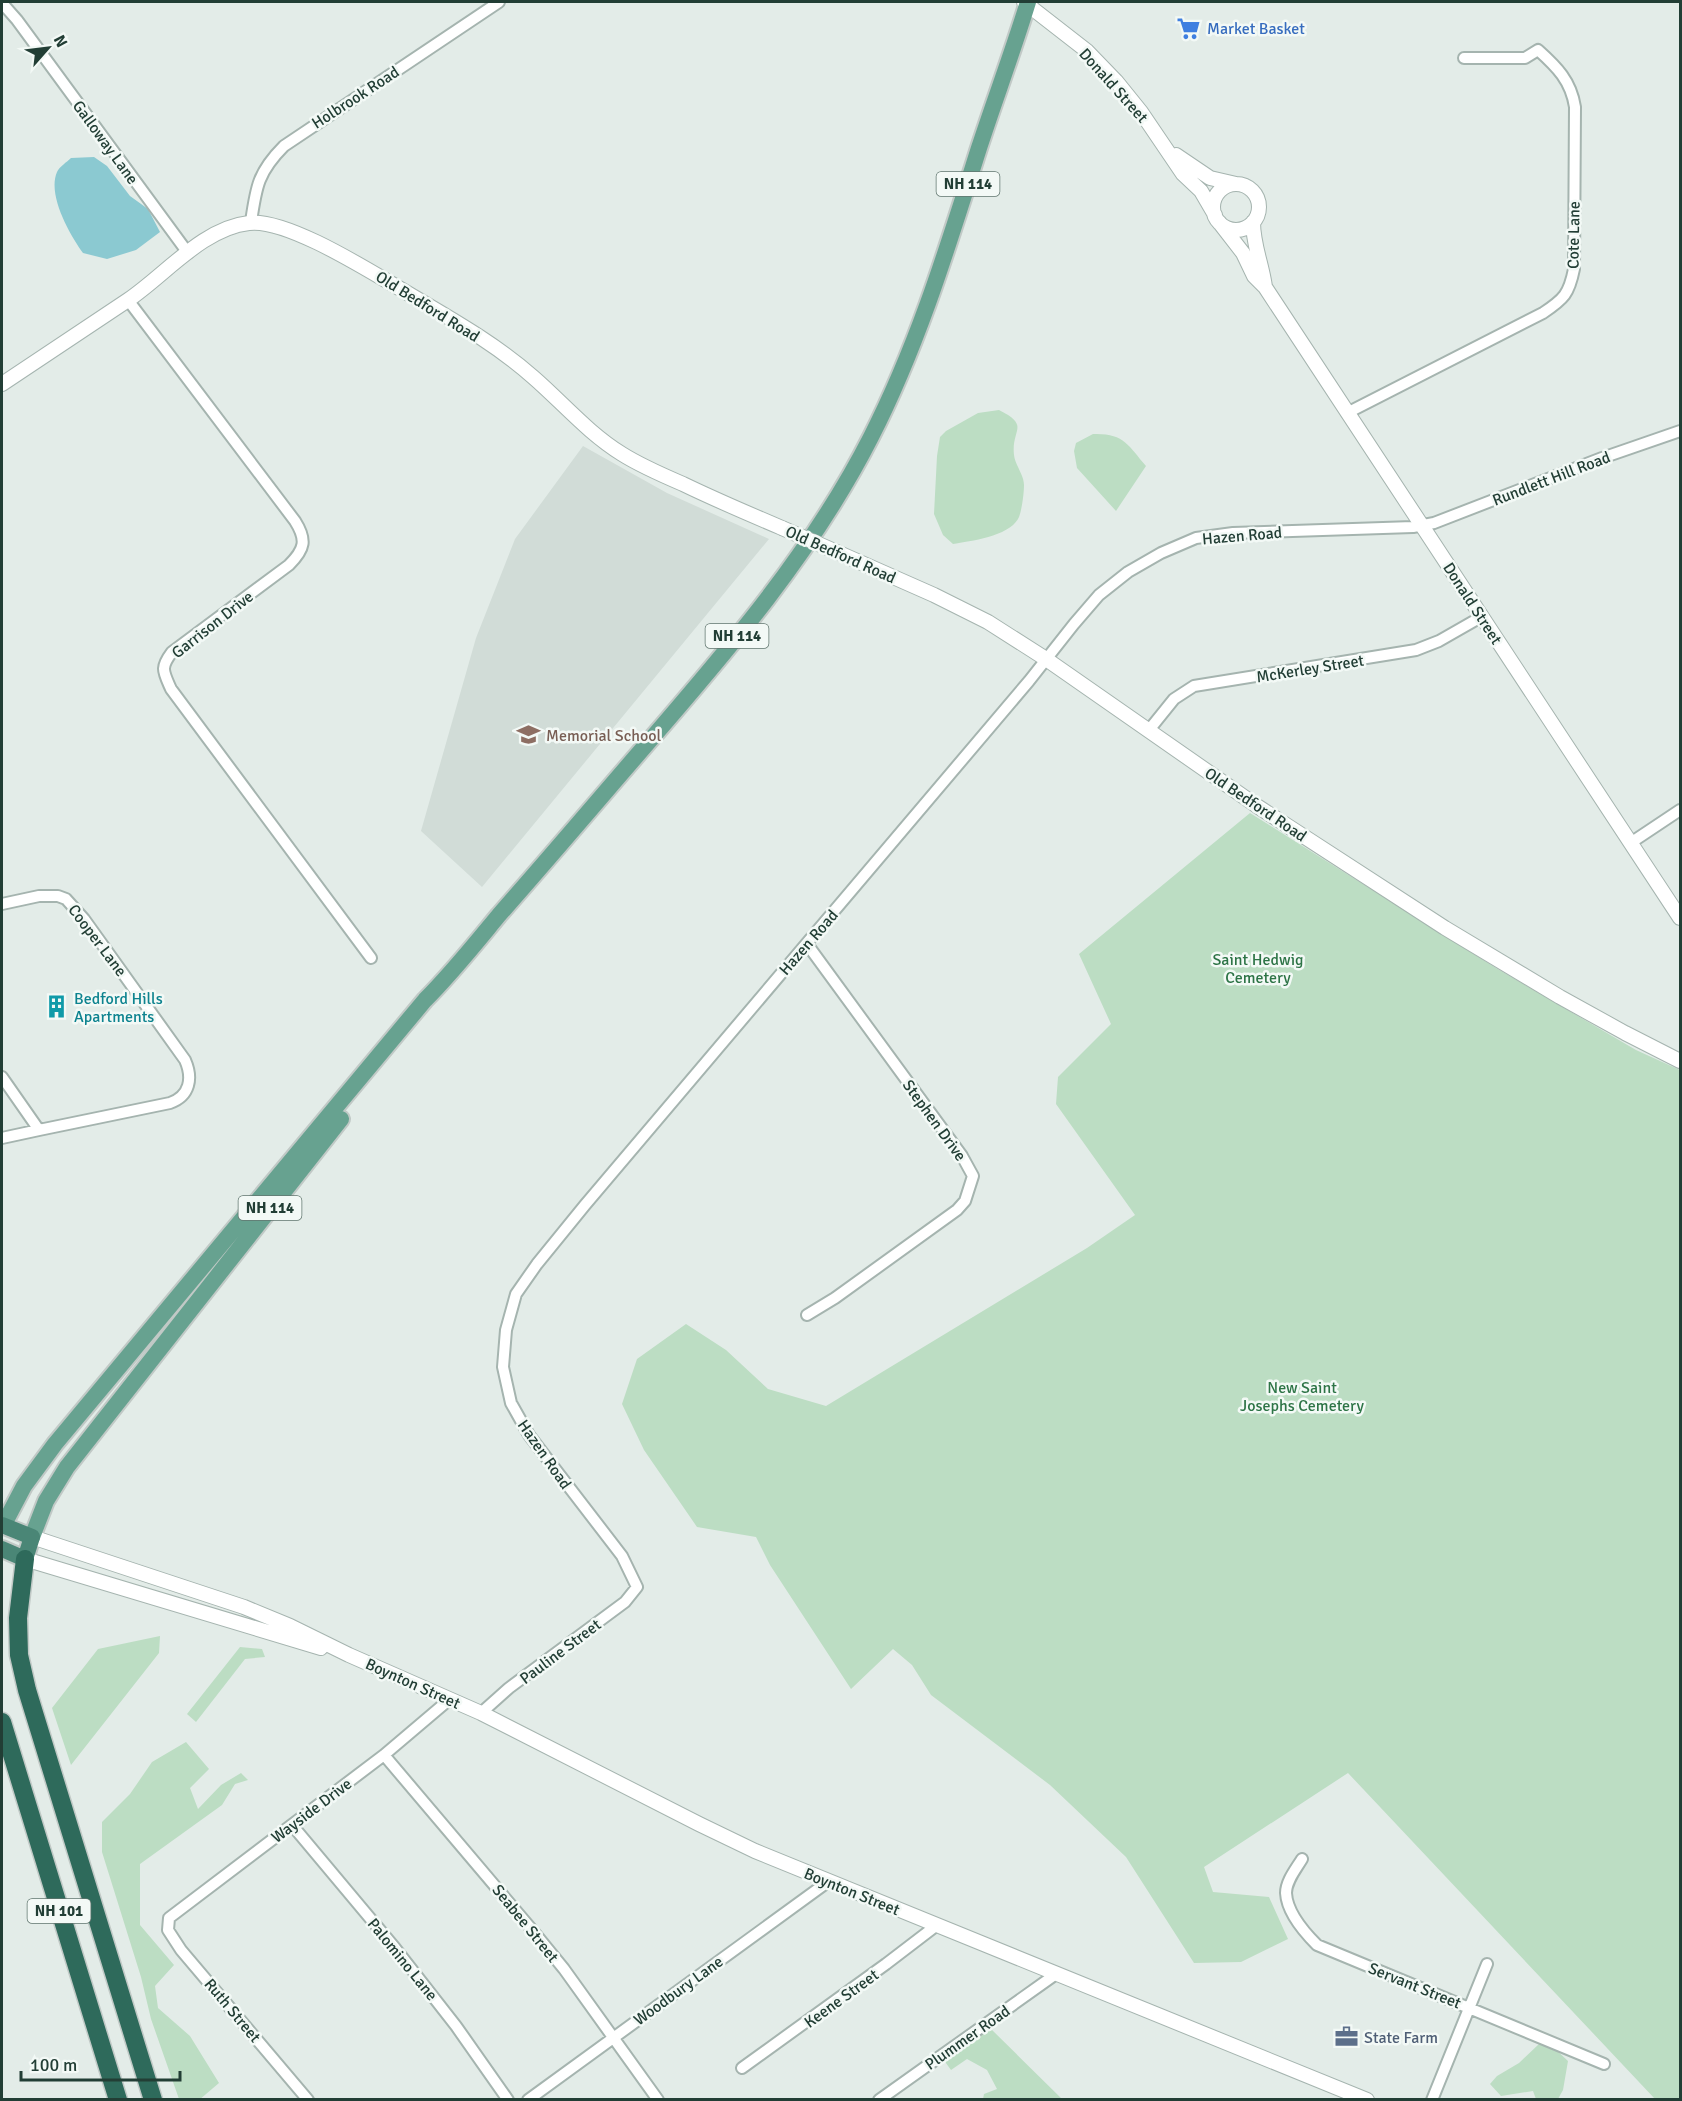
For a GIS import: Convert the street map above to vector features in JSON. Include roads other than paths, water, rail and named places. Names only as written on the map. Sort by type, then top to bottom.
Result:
[{"type":"highway","points":[[2,1527],[32,1537]]},
{"type":"highway","name":"NH 101","points":[[32,1537],[25,1559],[18,1618],[19,1655],[27,1690],[153,2100]]},
{"type":"highway","name":"Boynton Street","points":[[2,1549],[25,1559]]},
{"type":"highway","name":"NH 101","points":[[2,1722],[118,2100]]},
{"type":"main road","name":"NH 114","points":[[2,1527],[24,1486],[55,1444],[425,1000],[448,977],[763,605],[806,547],[834,504],[872,436],[909,354],[948,246],[1027,2]]},
{"type":"main road","name":"NH 114","points":[[32,1537],[46,1501],[67,1467],[427,1009],[448,977]]},
{"type":"street","name":"Holbrook Road","points":[[251,222],[256,187],[260,177],[270,160],[284,146],[499,2]]},
{"type":"street","name":"Donald Street","points":[[1027,2],[1098,62],[1141,112],[1183,174],[1201,191],[1217,219],[1243,253],[1254,276],[1265,287],[1680,918]]},
{"type":"street","name":"Galloway Lane","points":[[2,3],[17,20],[188,253]]},
{"type":"street","name":"Cote Lane","points":[[1347,412],[1543,313],[1564,297],[1570,288],[1574,269],[1575,107],[1570,89],[1560,71],[1538,50],[1525,58],[1464,58]]},
{"type":"street","name":"Donald Street","points":[[1167,149],[1203,174],[1237,184],[1251,190],[1256,195],[1259,210],[1253,222],[1253,240],[1263,271],[1265,287]]},
{"type":"street","points":[[1237,184],[1230,185],[1217,194],[1213,208],[1217,219],[1224,227],[1239,230],[1253,222]]},
{"type":"street","points":[[2,384],[128,300],[214,234],[251,222]]},
{"type":"street","name":"Old Bedford Road","points":[[251,222],[310,239],[375,273],[504,354],[533,377],[592,432],[623,455],[659,474],[964,609],[1046,659],[1266,812],[1445,928],[1560,997],[1680,1061]]},
{"type":"street","name":"Garrison Drive","points":[[128,300],[295,521],[302,531],[304,544],[290,565],[172,652],[163,664],[164,673],[171,688],[371,958]]},
{"type":"street","name":"Rundlett Hill Road","points":[[1422,525],[1499,499],[1602,458],[1680,431]]},
{"type":"street","name":"Hazen Road","points":[[637,1587],[622,1556],[535,1443],[511,1403],[503,1367],[506,1330],[516,1294],[537,1264],[1099,595],[1128,572],[1161,553],[1196,538],[1233,533],[1422,525]]},
{"type":"street","name":"McKerley Street","points":[[1149,730],[1174,699],[1194,686],[1416,650],[1481,617]]},
{"type":"street","points":[[1632,842],[1680,810]]},
{"type":"street","name":"Cooper Lane","points":[[2,904],[49,895],[66,898],[98,938],[185,1060],[190,1076],[183,1096],[170,1103],[2,1138]]},
{"type":"street","name":"Stephen Drive","points":[[807,944],[962,1156],[973,1176],[965,1201],[957,1210],[835,1299],[807,1315]]},
{"type":"street","points":[[2,1077],[39,1130]]},
{"type":"street","name":"Boynton Street","points":[[32,1537],[244,1607],[291,1626],[349,1655],[481,1713],[755,1851],[1367,2100]]},
{"type":"street","name":"Boynton Street","points":[[25,1559],[349,1655]]},
{"type":"street","name":"Pauline Street","points":[[481,1713],[509,1688],[625,1602],[637,1587]]},
{"type":"street","name":"Wayside Drive","points":[[169,1918],[319,1802],[384,1755],[450,1699]]},
{"type":"street","name":"Seabee Street","points":[[384,1755],[533,1931],[658,2100]]},
{"type":"street","name":"Palomino Lane","points":[[292,1825],[450,2017],[508,2100]]},
{"type":"street","name":"Servant Street","points":[[1302,1859],[1289,1880],[1286,1892],[1294,1916],[1317,1945],[1604,2064]]},
{"type":"street","name":"Woodbury Lane","points":[[528,2100],[829,1881]]},
{"type":"street","name":"Ruth Street","points":[[169,1918],[168,1930],[181,1950],[308,2100]]},
{"type":"street","name":"Keene Street","points":[[742,2068],[937,1925]]},
{"type":"street","points":[[1432,2100],[1487,1964]]},
{"type":"street","name":"Plummer Road","points":[[879,2100],[1056,1974]]},
{"type":"water","points":[[94,157],[107,166],[130,196],[148,209],[160,232],[136,250],[107,259],[83,253],[66,226],[55,192],[55,181],[59,168],[71,158]]},
{"type":"place","name":"Market Basket","points":[[1189,28]]},
{"type":"place","name":"Memorial School","points":[[528,735]]},
{"type":"place","name":"Bedford Hills Apartments","points":[[56,1007]]},
{"type":"place","name":"State Farm","points":[[1346,2037]]},
{"type":"park label","name":"Saint Hedwig Cemetery","points":[[1258,968]]},
{"type":"park label","name":"New Saint Josephs Cemetery","points":[[1302,1396]]}]
